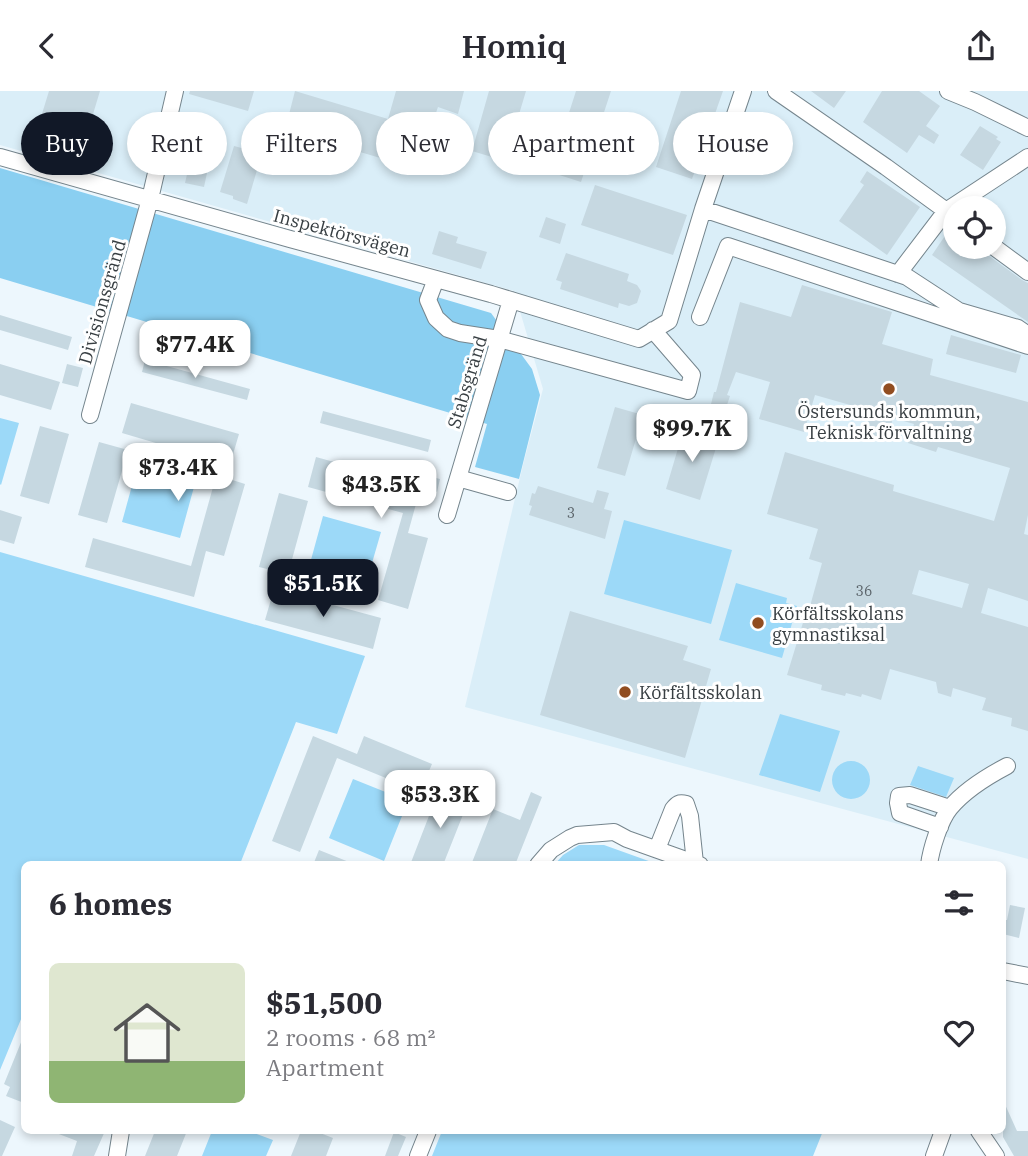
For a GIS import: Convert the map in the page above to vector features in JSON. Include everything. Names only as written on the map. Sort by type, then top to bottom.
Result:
[{"type":"street","name":"Divisionsgränd","points":[[90,415],[150,199],[175,91]]},
{"type":"street","points":[[743,91],[704,209],[898,274],[923,286],[959,311],[1018,328],[1028,335]]},
{"type":"street","points":[[776,91],[943,209]]},
{"type":"street","points":[[948,91],[975,101],[1028,128]]},
{"type":"street","name":"Inspektörsvägen","points":[[0,157],[511,300],[639,339],[669,321],[704,209]]},
{"type":"street","points":[[976,196],[1028,157]]},
{"type":"street","points":[[898,274],[943,224]]},
{"type":"street","points":[[788,267],[797,241]]},
{"type":"street","points":[[700,317],[728,246],[1028,346]]},
{"type":"street","points":[[1006,256],[1028,272]]},
{"type":"street","points":[[436,279],[428,300],[436,318],[448,328],[460,333],[499,339],[688,391],[692,375],[653,330]]},
{"type":"street","name":"Stabsgränd","points":[[447,515],[511,300]]},
{"type":"street","points":[[458,478],[508,492]]},
{"type":"street","points":[[930,861],[940,827],[950,808],[983,780],[1007,766]]},
{"type":"street","points":[[940,827],[900,813],[899,796],[910,795],[950,808]]},
{"type":"street","points":[[657,849],[673,809],[683,799],[690,817],[697,861]]},
{"type":"street","points":[[541,861],[551,850],[578,835],[614,832],[690,861]]},
{"type":"street","points":[[1006,972],[1028,976]]},
{"type":"street","points":[[117,1156],[121,1134]]},
{"type":"street","points":[[418,1156],[427,1134]]},
{"type":"street","points":[[934,1156],[942,1134]]},
{"type":"street","points":[[981,1134],[996,1156]]},
{"type":"shaded area","points":[[0,91],[1028,91],[1028,859],[465,707],[543,389],[514,291],[106,175],[113,175],[113,112],[21,112],[21,151],[0,145]]},
{"type":"shaded area","points":[[0,168],[491,313],[532,369],[540,395],[519,479],[475,467],[487,424],[0,278]]},
{"type":"shaded area","points":[[0,418],[19,423],[1,485],[0,484]]},
{"type":"shaded area","points":[[139,460],[197,476],[180,538],[122,522]]},
{"type":"shaded area","points":[[323,516],[381,532],[363,594],[306,578]]},
{"type":"shaded area","points":[[624,520],[732,550],[711,624],[604,594]]},
{"type":"shaded area","points":[[0,552],[365,656],[337,734],[296,722],[241,861],[21,861],[21,1019],[0,1070]]},
{"type":"shaded area","name":"Körfältsskolans gymnastiksal","points":[[736,583],[787,598],[786,603],[797,606],[782,658],[719,640]]},
{"type":"shaded area","points":[[780,714],[840,731],[820,792],[759,775]]},
{"type":"shaded area","points":[[851,761],[864,767],[870,780],[864,793],[851,799],[838,793],[832,780],[838,767]]},
{"type":"shaded area","points":[[918,766],[954,778],[946,797],[910,785]]},
{"type":"shaded area","points":[[353,779],[408,801],[384,861],[329,838]]},
{"type":"shaded area","points":[[579,845],[604,845],[649,861],[558,861]]},
{"type":"shaded area","points":[[211,1134],[257,1134],[273,1140],[266,1156],[202,1156]]},
{"type":"shaded area","points":[[441,1134],[822,1134],[813,1156],[432,1156]]},
{"type":"building","points":[[49,91],[100,91],[94,112],[43,112]]},
{"type":"building","points":[[190,91],[254,91],[248,111],[189,94]]},
{"type":"building","points":[[295,91],[376,115],[376,157],[362,153],[362,112],[290,112]]},
{"type":"building","points":[[396,91],[464,91],[459,112],[438,107],[436,112],[390,112]]},
{"type":"building","points":[[489,91],[526,91],[520,112],[488,112],[488,156],[474,152]]},
{"type":"building","points":[[576,91],[611,91],[604,112],[569,112]]},
{"type":"building","points":[[681,91],[723,91],[716,112],[674,112]]},
{"type":"building","points":[[811,91],[846,91],[834,108]]},
{"type":"building","points":[[882,91],[919,91],[940,106],[926,126],[939,135],[934,144],[919,135],[907,153],[863,122]]},
{"type":"building","points":[[673,115],[673,173],[659,168],[659,158]]},
{"type":"building","points":[[980,126],[998,137],[996,139],[1001,142],[983,170],[960,155]]},
{"type":"building","points":[[234,146],[241,148],[241,175],[256,175],[247,204],[220,192]]},
{"type":"building","points":[[867,171],[920,207],[887,255],[839,221],[864,185],[860,182]]},
{"type":"building","points":[[187,175],[207,175],[204,187],[185,183]]},
{"type":"building","points":[[559,175],[583,175],[581,182]]},
{"type":"building","points":[[595,185],[687,215],[673,255],[581,225]]},
{"type":"building","points":[[546,217],[566,224],[560,244],[539,237]]},
{"type":"building","points":[[439,231],[458,237],[456,243],[487,252],[481,269],[432,254]]},
{"type":"building","points":[[943,239],[943,259],[993,259],[1028,283],[1028,322],[932,255]]},
{"type":"building","points":[[566,253],[629,274],[627,281],[637,285],[641,291],[637,303],[629,306],[619,303],[618,308],[560,289],[562,282],[556,280]]},
{"type":"building","points":[[802,285],[892,312],[882,344],[933,359],[930,375],[1028,402],[1028,515],[1024,534],[1028,535],[1028,601],[988,588],[981,613],[1028,627],[1028,731],[1011,726],[1012,718],[982,710],[986,698],[953,688],[951,697],[938,693],[936,682],[890,669],[881,700],[862,694],[861,697],[846,693],[845,696],[821,690],[822,685],[787,675],[822,563],[809,559],[818,529],[767,514],[785,452],[894,485],[893,491],[994,521],[1010,468],[938,447],[936,452],[908,443],[914,424],[893,418],[887,440],[872,436],[873,434],[865,432],[871,411],[815,395],[804,432],[759,419],[770,382],[736,372],[727,395],[730,396],[726,408],[711,404],[740,302],[791,317]],"holes":[[[919,570],[969,584],[962,608],[912,594]]]},
{"type":"building","points":[[0,315],[72,337],[68,350],[0,330]]},
{"type":"building","name":"Östersunds kommun, Teknisk förvaltning","points":[[951,335],[1021,355],[1016,373],[946,354]]},
{"type":"building","points":[[145,360],[250,389],[247,400],[142,372]]},
{"type":"building","points":[[0,364],[60,382],[51,410],[0,395]]},
{"type":"building","points":[[67,364],[83,368],[78,387],[62,383]]},
{"type":"building","points":[[131,403],[239,434],[226,478],[245,484],[224,556],[206,551],[194,597],[85,567],[93,538],[191,566],[220,462],[122,433]]},
{"type":"building","points":[[615,407],[643,415],[625,476],[597,468]]},
{"type":"building","points":[[323,411],[431,440],[428,452],[320,423]]},
{"type":"building","points":[[40,426],[69,434],[49,504],[20,496]]},
{"type":"building","points":[[684,428],[719,438],[700,500],[666,489]]},
{"type":"building","points":[[99,442],[128,450],[107,523],[78,515]]},
{"type":"building","points":[[316,457],[421,486],[408,533],[428,538],[408,609],[378,600],[403,513],[308,487]]},
{"type":"building","points":[[428,476],[440,479],[437,492],[425,489]]},
{"type":"building","points":[[538,486],[593,503],[597,490],[609,493],[604,509],[612,511],[605,539],[529,515],[532,493],[535,494]]},
{"type":"building","points":[[279,493],[308,501],[288,574],[259,567]]},
{"type":"building","points":[[0,510],[22,517],[14,544],[0,540]]},
{"type":"building","points":[[274,589],[381,618],[373,649],[265,620]]},
{"type":"building","name":"Körfältsskolan","points":[[570,611],[688,646],[683,660],[711,669],[685,758],[540,715]]},
{"type":"building","points":[[313,736],[357,754],[364,736],[432,764],[420,792],[337,758],[300,852],[272,841]]},
{"type":"building","points":[[439,790],[468,802],[445,861],[412,861]]},
{"type":"building","points":[[531,792],[542,797],[517,861],[473,861],[493,809],[520,820]]},
{"type":"building","points":[[319,850],[346,861],[315,861]]},
{"type":"building","points":[[1010,905],[1025,908],[1019,938],[1006,935]]},
{"type":"building","points":[[21,1042],[21,1102],[6,1096],[10,1087],[4,1084]]},
{"type":"building","points":[[1006,1107],[1017,1131],[1028,1131],[1028,1156],[1014,1156],[1003,1134],[1006,1134]]},
{"type":"building","points":[[0,1120],[15,1127],[2,1156],[0,1156]]},
{"type":"building","points":[[59,1134],[104,1134],[94,1156],[72,1156],[77,1141]]},
{"type":"building","points":[[154,1134],[186,1134],[177,1156],[145,1156]]},
{"type":"building","points":[[300,1134],[323,1134],[333,1138],[326,1156],[291,1156]]},
{"type":"building","points":[[393,1134],[406,1137],[398,1156],[385,1156]]},
{"type":"place","name":"Östersunds kommun, Teknisk förvaltning","points":[[889,389]]},
{"type":"place","name":"Körfältsskolans gymnastiksal","points":[[758,623]]},
{"type":"place","name":"Körfältsskolan","points":[[625,692]]}]
